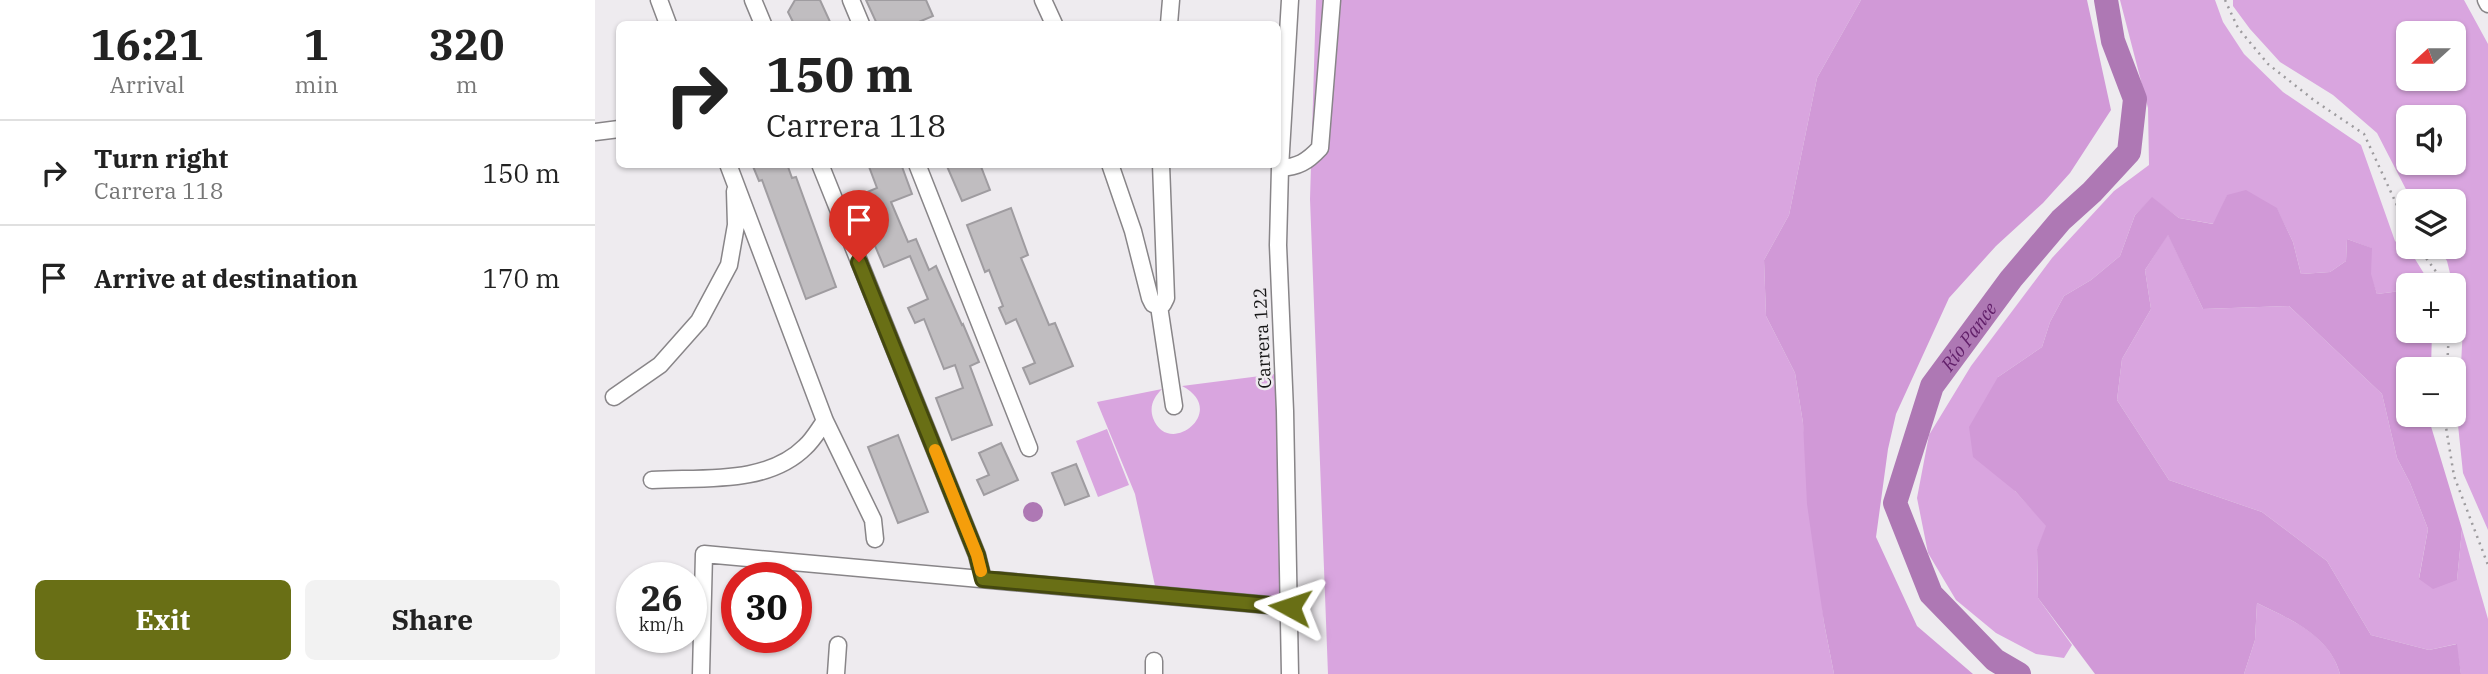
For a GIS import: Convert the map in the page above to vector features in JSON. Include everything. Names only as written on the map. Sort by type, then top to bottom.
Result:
[{"type":"street","points":[[659,0],[667,21]]},
{"type":"street","points":[[753,0],[762,21]]},
{"type":"street","points":[[851,0],[860,21]]},
{"type":"street","points":[[1043,0],[1053,21]]},
{"type":"street","points":[[1169,21],[1171,0]]},
{"type":"street","name":"Carrera 122","points":[[1281,151],[1290,0]]},
{"type":"street","points":[[1281,168],[1298,167],[1309,160],[1319,148],[1332,0]]},
{"type":"street","points":[[595,132],[616,129]]},
{"type":"street","points":[[822,168],[977,555],[983,579]]},
{"type":"street","points":[[918,168],[1029,448]]},
{"type":"street","points":[[1111,168],[1133,231],[1150,298],[1153,304],[1159,306]]},
{"type":"street","points":[[1161,168],[1166,298],[1159,306],[1174,406]]},
{"type":"street","name":"Carrera 122","points":[[1280,168],[1278,245],[1285,411],[1290,674]]},
{"type":"street","points":[[614,397],[660,365],[699,321],[729,265],[736,225],[731,171]]},
{"type":"street","points":[[731,171],[825,421],[873,520],[875,539]]},
{"type":"street","points":[[652,480],[748,474],[778,466],[805,448],[825,421]]},
{"type":"street","points":[[701,674],[704,554],[1290,607]]},
{"type":"street","points":[[836,674],[838,645]]},
{"type":"path","points":[[2224,0],[2238,28],[2268,64],[2315,101],[2364,134],[2396,203]]},
{"type":"path","points":[[2427,259],[2438,273]]},
{"type":"path","points":[[2446,427],[2454,475],[2488,565]]},
{"type":"shaded area","points":[[1316,0],[1861,0],[1817,78],[1789,215],[1764,260],[1766,316],[1795,373],[1803,423],[1824,623],[1834,674],[1328,674],[1310,199]]},
{"type":"shaded area","points":[[1861,0],[2087,0],[2111,110],[2070,173],[2043,203],[1996,246],[1949,298],[1896,414],[1888,449],[1876,537],[1917,626],[1973,674],[1834,674],[1807,504],[1803,423],[1795,373],[1766,316],[1764,260],[1789,215],[1817,78]]},
{"type":"shaded area","points":[[2120,0],[2215,0],[2223,22],[2244,54],[2283,92],[2361,145],[2396,242],[2396,259],[2415,259],[2424,273],[2396,273],[2396,292],[2377,294],[2370,274],[2371,248],[2347,239],[2346,261],[2330,272],[2301,274],[2293,242],[2277,209],[2227,196],[2214,224],[2179,218],[2152,198],[2135,215],[2120,256],[2091,280],[2064,296],[2050,322],[2042,347],[1998,377],[2015,491],[2047,526],[2037,550],[2038,598],[2072,645],[2064,658],[2036,654],[1996,633],[1956,600],[1928,553],[1917,498],[1929,435],[1971,366],[2052,258],[2114,191],[2149,165],[2148,108]]},
{"type":"shaded area","points":[[2233,0],[2464,0],[2488,44],[2488,530],[2463,473],[2458,427],[2466,427],[2466,357],[2461,357],[2462,343],[2466,343],[2466,273],[2450,273],[2446,259],[2466,259],[2466,189],[2406,189],[2399,175],[2466,175],[2466,105],[2396,105],[2396,170],[2377,133],[2333,95],[2280,62],[2233,6]]},
{"type":"shaded area","points":[[2246,190],[2277,208],[2293,242],[2301,274],[2330,272],[2346,261],[2347,239],[2372,248],[2371,274],[2377,294],[2396,292],[2396,343],[2432,343],[2431,357],[2396,357],[2396,427],[2431,427],[2462,529],[2457,580],[2433,589],[2419,579],[2428,529],[2397,458],[2382,394],[2289,306],[2203,309],[2168,235],[2145,270],[2151,309],[2122,359],[2117,400],[2169,480],[2262,512],[2327,561],[2371,635],[2429,650],[2457,644],[2461,674],[2340,674],[2335,661],[2318,639],[2295,622],[2257,603],[2255,640],[2244,674],[2095,674],[2038,598],[2037,549],[2046,526],[2015,491],[1973,457],[1969,427],[1998,377],[2042,347],[2050,322],[2064,296],[2091,280],[2120,256],[2135,215],[2152,197],[2179,218],[2213,224],[2227,195]]},
{"type":"shaded area","points":[[2168,234],[2203,309],[2289,306],[2382,394],[2397,458],[2428,529],[2419,578],[2457,580],[2462,529],[2488,619],[2488,674],[2461,674],[2456,644],[2429,650],[2371,635],[2327,561],[2262,512],[2169,480],[2117,400],[2122,359],[2151,309],[2145,270]]},
{"type":"shaded area","points":[[1283,373],[1290,607],[1157,595],[1135,494],[1097,402],[1162,389],[1153,402],[1153,418],[1161,429],[1171,434],[1191,427],[1198,418],[1200,407],[1195,396],[1182,386]]},
{"type":"shaded area","points":[[1107,429],[1129,485],[1098,497],[1076,441]]},
{"type":"shaded area","points":[[1029,502],[1037,502],[1043,512],[1037,522],[1029,522],[1023,516],[1023,508]]},
{"type":"shaded area","points":[[2257,603],[2295,622],[2318,639],[2335,660],[2340,674],[2244,674],[2255,640]]},
{"type":"building","points":[[795,0],[820,0],[830,21],[792,21],[788,12]]},
{"type":"building","points":[[866,0],[926,0],[933,16],[921,21],[876,21]]},
{"type":"building","points":[[754,168],[788,168],[792,178],[796,177],[836,287],[806,299],[762,180],[759,181]]},
{"type":"building","points":[[870,168],[902,168],[912,194],[891,202],[908,242],[916,239],[929,270],[936,266],[963,324],[979,362],[970,366],[992,425],[952,440],[936,398],[963,388],[955,365],[944,369],[924,319],[915,323],[908,308],[928,299],[910,256],[884,267],[867,227],[872,224],[860,195],[877,188]]},
{"type":"building","points":[[948,168],[982,168],[990,190],[962,201]]},
{"type":"building","points":[[1011,208],[1028,255],[1021,258],[1049,325],[1055,323],[1073,366],[1030,384],[1023,368],[1035,363],[1016,319],[1006,324],[999,308],[1003,306],[989,270],[985,272],[967,225]]},
{"type":"building","points":[[898,435],[928,512],[898,523],[868,447]]},
{"type":"building","points":[[1001,443],[1018,480],[984,495],[977,480],[989,475],[979,453]]},
{"type":"building","points":[[1076,464],[1089,496],[1065,505],[1052,473]]},
{"type":"waterway","name":"Río Pance","points":[[2019,674],[1995,660],[1931,594],[1895,503],[1932,386],[2011,279],[2061,220],[2092,192],[2129,152],[2135,99],[2113,41],[2106,0]]},
{"type":"slow traffic","points":[[935,450],[981,571]]},
{"type":"route","points":[[859,262],[977,555],[983,579],[1290,607]]}]
